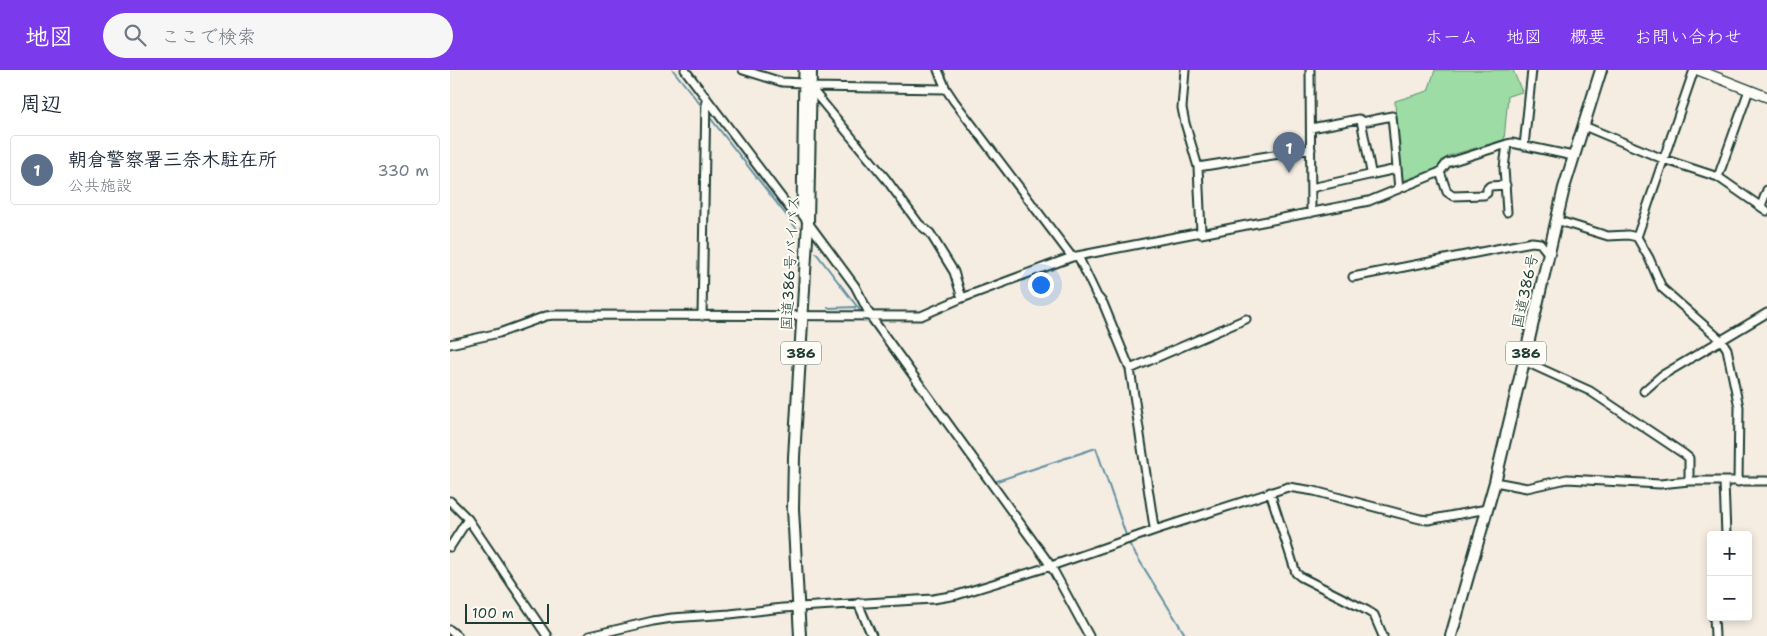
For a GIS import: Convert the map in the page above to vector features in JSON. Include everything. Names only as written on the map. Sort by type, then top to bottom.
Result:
[{"type":"highway","name":"国道386号バイパス","points":[[800,636],[793,509],[794,457],[808,222],[807,85],[811,70]]},
{"type":"highway","name":"国道386号","points":[[1451,636],[1495,482],[1556,220],[1573,156],[1601,70]]},
{"type":"main road","points":[[1696,70],[1767,98]]},
{"type":"street","points":[[686,70],[791,210],[801,213],[855,286],[871,317],[1051,566],[1089,636]]},
{"type":"street","points":[[743,70],[782,82],[807,85],[946,90]]},
{"type":"street","points":[[801,213],[807,85],[803,70]]},
{"type":"street","points":[[938,70],[946,90],[1075,257],[1102,303],[1130,368],[1154,527],[1158,529]]},
{"type":"street","points":[[1185,70],[1182,108],[1198,167],[1201,232]]},
{"type":"street","points":[[1310,70],[1311,213]]},
{"type":"street","points":[[1524,146],[1532,70]]},
{"type":"street","points":[[1637,237],[1696,70]]},
{"type":"street","points":[[807,85],[886,180],[919,224],[930,233],[954,272],[962,298]]},
{"type":"street","points":[[1718,178],[1749,90]]},
{"type":"street","points":[[702,314],[706,97]]},
{"type":"street","points":[[1311,128],[1359,119],[1362,122],[1392,116],[1399,189]]},
{"type":"street","points":[[1362,122],[1371,172],[1369,175]]},
{"type":"street","points":[[1584,126],[1663,159],[1718,178],[1764,209],[1767,190]]},
{"type":"street","points":[[1506,144],[1504,168],[1507,212]]},
{"type":"street","points":[[450,344],[499,333],[546,316],[554,315],[921,316],[962,298],[1075,257],[1369,201],[1440,172],[1448,163],[1506,144],[1573,156]]},
{"type":"street","points":[[1198,167],[1311,149]]},
{"type":"street","points":[[1311,188],[1397,170]]},
{"type":"street","points":[[1440,172],[1447,192],[1453,196],[1484,195],[1490,186],[1506,185]]},
{"type":"street","points":[[1556,220],[1608,236],[1628,235],[1637,237],[1649,258],[1662,288],[1722,341],[1729,356],[1739,407],[1738,482]]},
{"type":"street","points":[[1353,277],[1532,242],[1540,243],[1548,253]]},
{"type":"street","points":[[1644,391],[1661,376],[1767,313]]},
{"type":"street","points":[[1130,368],[1246,319]]},
{"type":"street","points":[[1524,361],[1590,391],[1684,454],[1688,458],[1688,481]]},
{"type":"street","points":[[1495,482],[1527,488],[1568,479],[1660,484],[1688,481],[1767,481]]},
{"type":"street","points":[[1724,482],[1726,531]]},
{"type":"street","points":[[589,636],[659,620],[948,597],[1051,566],[1288,487],[1314,491],[1428,520],[1487,509]]},
{"type":"street","points":[[1270,492],[1296,573],[1366,610],[1374,616],[1383,636]]},
{"type":"street","points":[[450,502],[468,519],[547,636]]},
{"type":"street","points":[[450,547],[468,519]]},
{"type":"street","points":[[858,603],[872,636]]},
{"type":"street","points":[[1714,621],[1715,636]]},
{"type":"street","points":[[450,630],[457,636]]},
{"type":"green space","points":[[1435,70],[1513,70],[1522,92],[1508,96],[1504,140],[1448,156],[1437,169],[1399,182],[1395,101],[1428,91]]},
{"type":"waterway","points":[[673,70],[704,109]]},
{"type":"waterway","points":[[708,115],[797,229]]},
{"type":"waterway","points":[[816,253],[862,313]]},
{"type":"waterway","points":[[828,308],[858,307]]},
{"type":"waterway","points":[[548,312],[561,312]]},
{"type":"waterway","points":[[866,318],[930,405]]},
{"type":"waterway","points":[[994,482],[1096,448],[1127,538]]},
{"type":"waterway","points":[[1128,542],[1186,636]]},
{"type":"waterway","points":[[1048,569],[1085,636]]},
{"type":"place","name":"朝倉警察署三奈木駐在所","points":[[1289,173]]}]
